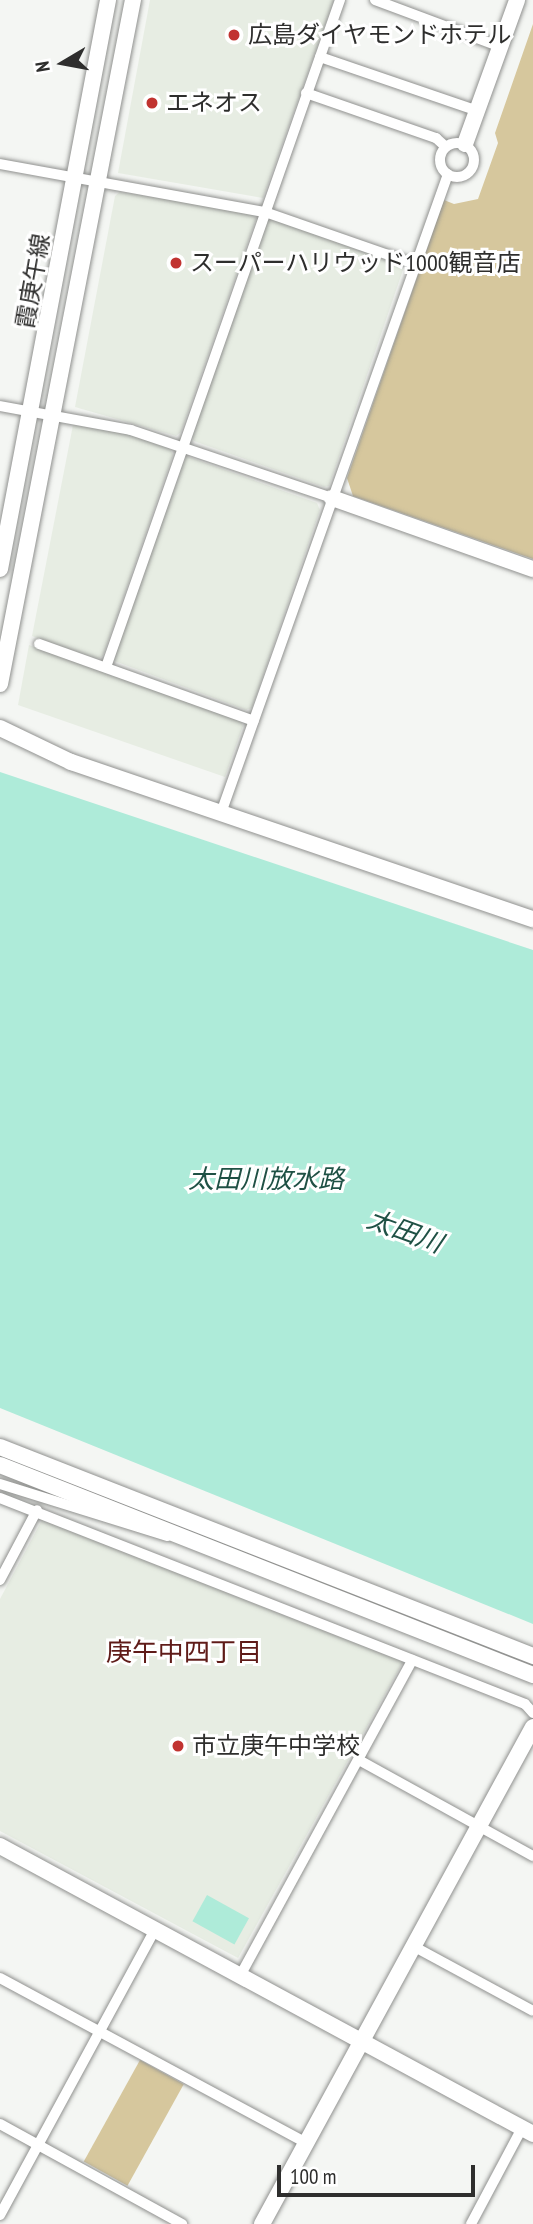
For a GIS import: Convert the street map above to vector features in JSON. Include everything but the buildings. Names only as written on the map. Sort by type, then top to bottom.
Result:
[{"type":"street","name":"霞庚午線","points":[[0,569],[32,412],[108,0]]},
{"type":"street","points":[[0,684],[55,415],[133,0]]},
{"type":"street","points":[[106,667],[340,0]]},
{"type":"street","points":[[375,0],[501,47]]},
{"type":"street","points":[[465,144],[517,0]]},
{"type":"street","points":[[320,57],[478,111]]},
{"type":"street","points":[[306,93],[436,138],[446,147]]},
{"type":"street","points":[[446,147],[465,144]]},
{"type":"street","points":[[447,174],[461,177],[472,169],[474,155],[465,144]]},
{"type":"street","points":[[221,813],[447,174],[440,161],[446,147]]},
{"type":"street","points":[[0,164],[265,212],[414,264]]},
{"type":"street","points":[[0,406],[131,430],[533,569]]},
{"type":"street","points":[[39,644],[254,721]]},
{"type":"street","points":[[0,728],[71,761],[533,919]]},
{"type":"street","points":[[0,1447],[533,1656]]},
{"type":"street","points":[[0,1465],[204,1543],[533,1675]]},
{"type":"street","points":[[0,1483],[149,1533],[204,1543]]},
{"type":"street","points":[[0,1498],[37,1510],[525,1704],[533,1713]]},
{"type":"street","points":[[0,1580],[37,1510]]},
{"type":"street","points":[[240,1976],[412,1660]]},
{"type":"street","points":[[262,2224],[533,1727]]},
{"type":"street","points":[[359,1760],[533,1856]]},
{"type":"street","points":[[0,1846],[527,2131],[472,2224]]},
{"type":"street","points":[[0,2215],[155,1929]]},
{"type":"street","points":[[412,1946],[533,2011]]},
{"type":"street","points":[[0,1978],[306,2143]]},
{"type":"street","points":[[0,2124],[182,2224]]},
{"type":"shaded area","points":[[150,0],[334,0],[263,198],[118,173]]},
{"type":"shaded area","points":[[533,24],[533,559],[353,496],[347,478],[444,200],[454,204],[478,199],[498,143],[495,133]]},
{"type":"shaded area","points":[[120,192],[252,213],[256,219],[181,432],[176,436],[75,407],[115,196]]},
{"type":"shaded area","points":[[271,219],[401,265],[403,270],[329,486],[324,487],[194,441],[191,435],[265,221]]},
{"type":"shaded area","points":[[73,425],[129,434],[169,447],[173,455],[103,656],[97,659],[32,636]]},
{"type":"shaded area","points":[[186,456],[317,503],[320,510],[252,708],[246,710],[112,660]]},
{"type":"shaded area","points":[[29,645],[240,719],[243,726],[225,777],[18,705]]},
{"type":"shaded area","name":"市立庚午中学校","points":[[42,1520],[403,1662],[238,1958],[0,1831],[0,1599]]},
{"type":"shaded area","points":[[140,2060],[184,2084],[127,2186],[84,2161]]},
{"type":"water","name":"太田川放水路","points":[[0,772],[533,950],[533,1624],[0,1408]]},
{"type":"water","points":[[207,1895],[249,1918],[234,1945],[192,1921]]},
{"type":"place","name":"広島ダイヤモンドホテル","points":[[234,35]]},
{"type":"place","name":"エネオス","points":[[152,103]]},
{"type":"place","name":"スーパーハリウッド1000観音店","points":[[176,263]]},
{"type":"place","name":"市立庚午中学校","points":[[178,1746]]},
{"type":"district","name":"庚午中四丁目","points":[[184,1652]]},
{"type":"water label","name":"太田川","points":[[405,1231]]}]
